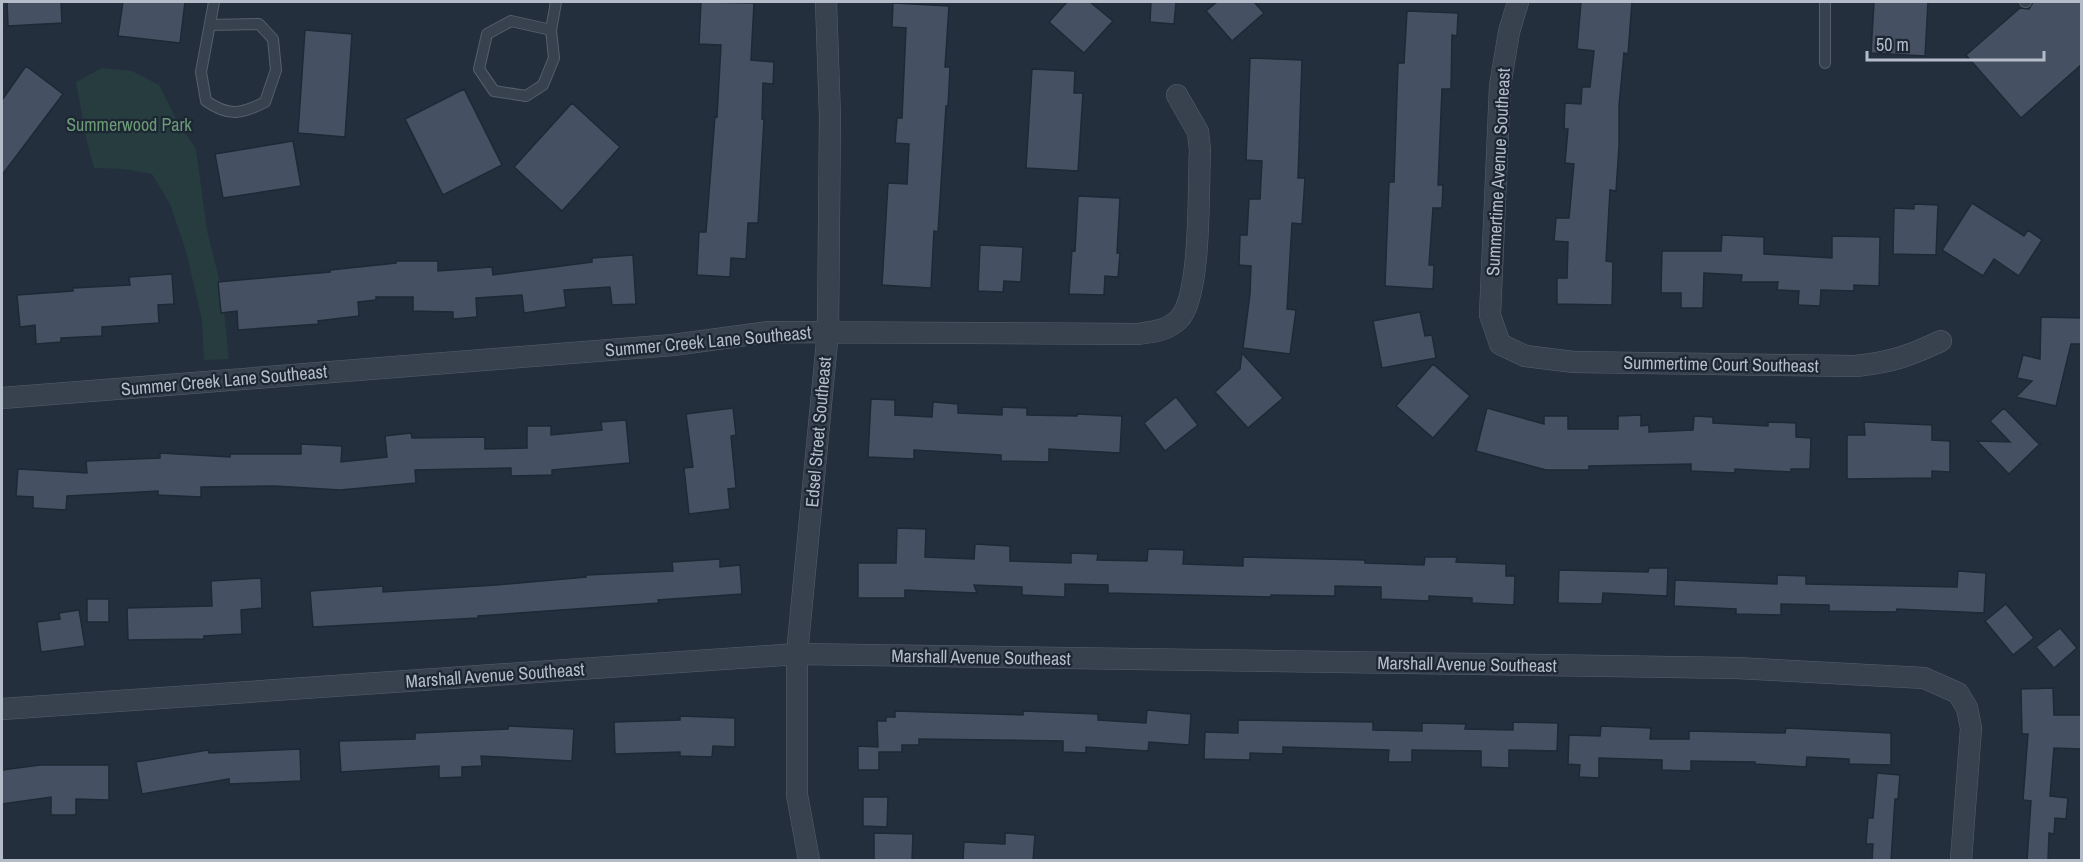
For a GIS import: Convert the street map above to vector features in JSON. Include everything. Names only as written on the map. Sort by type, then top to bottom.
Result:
[{"type":"street","name":"Edsel Street Southeast","points":[[809,861],[797,795],[797,654],[828,331],[830,117],[826,2]]},
{"type":"street","name":"Summertime Avenue Southeast","points":[[1500,344],[1490,315],[1500,86],[1509,32],[1518,2]]},
{"type":"street","name":"Summer Creek Lane Southeast","points":[[2,398],[673,345],[769,332],[1137,334],[1162,331],[1179,318],[1187,308],[1193,290],[1196,260],[1200,150],[1198,132],[1177,95]]},
{"type":"street","name":"Summertime Court Southeast","points":[[1500,344],[1525,356],[1574,362],[1856,366],[1884,363],[1905,357],[1941,341]]},
{"type":"street","name":"Marshall Avenue Southeast","points":[[2,709],[797,654],[1736,668],[1924,678],[1958,693],[1967,708],[1971,728],[1961,861]]},
{"type":"lane","points":[[211,25],[259,24],[273,39],[276,70],[265,102],[245,112],[219,110],[206,101],[201,72],[214,2]]},
{"type":"lane","points":[[550,30],[511,21],[487,34],[479,69],[494,91],[526,96],[543,86],[554,58],[550,30],[556,2]]},
{"type":"lane","points":[[1825,2],[1825,63]]},
{"type":"green space","name":"Summerwood Park","points":[[102,68],[132,71],[159,85],[175,117],[196,149],[207,231],[222,291],[229,359],[204,360],[202,320],[186,251],[170,204],[152,174],[124,169],[94,168],[76,82]]},
{"type":"building","points":[[7,2],[61,2],[62,23],[8,26]]},
{"type":"building","points":[[123,2],[185,2],[180,43],[118,36]]},
{"type":"building","points":[[701,2],[754,3],[751,60],[774,62],[773,84],[763,83],[762,119],[764,119],[758,223],[748,223],[746,259],[731,258],[730,277],[697,275],[699,232],[706,232],[721,45],[699,44]]},
{"type":"building","points":[[1067,2],[1090,2],[1113,21],[1084,53],[1049,22]]},
{"type":"building","points":[[1151,2],[1176,2],[1174,24],[1150,22]]},
{"type":"building","points":[[1217,2],[1254,2],[1264,13],[1232,41],[1206,11]]},
{"type":"building","points":[[1581,2],[1632,2],[1628,54],[1624,53],[1619,106],[1616,191],[1610,190],[1606,261],[1613,262],[1612,305],[1557,304],[1557,278],[1567,278],[1568,242],[1554,241],[1556,218],[1569,218],[1574,164],[1565,163],[1568,129],[1564,129],[1565,103],[1581,104],[1582,87],[1590,87],[1594,51],[1577,49]]},
{"type":"building","points":[[1874,2],[1928,2],[1925,56],[1871,53]]},
{"type":"building","points":[[2033,2],[2082,2],[2082,64],[2021,118],[1966,55],[2020,8],[2029,9]]},
{"type":"building","points":[[893,3],[949,6],[945,67],[950,67],[948,106],[946,106],[938,232],[934,231],[931,288],[882,285],[888,183],[907,184],[909,144],[895,143],[897,118],[902,118],[906,28],[892,27]]},
{"type":"building","points":[[1407,11],[1458,13],[1457,36],[1452,35],[1451,89],[1442,89],[1438,185],[1443,185],[1442,208],[1433,208],[1429,265],[1434,265],[1433,289],[1385,286],[1389,182],[1394,182],[1398,63],[1404,63]]},
{"type":"building","points":[[305,30],[352,34],[345,137],[298,133]]},
{"type":"building","points":[[1250,58],[1302,60],[1298,178],[1305,178],[1302,224],[1292,223],[1287,309],[1296,310],[1290,354],[1243,348],[1251,266],[1239,265],[1240,235],[1247,235],[1249,199],[1260,199],[1262,161],[1246,160]]},
{"type":"building","points":[[26,66],[63,94],[2,175],[2,100]]},
{"type":"building","points":[[1032,69],[1075,71],[1074,93],[1083,93],[1078,171],[1026,168]]},
{"type":"building","points":[[464,89],[502,165],[443,195],[405,119]]},
{"type":"building","points":[[572,103],[620,147],[562,211],[514,167]]},
{"type":"building","points":[[293,141],[301,186],[223,198],[215,154]]},
{"type":"building","points":[[1078,196],[1120,198],[1118,277],[1105,276],[1104,295],[1069,294],[1072,250],[1075,251]]},
{"type":"building","points":[[1972,203],[2024,236],[2028,230],[2042,240],[2019,276],[1994,259],[1983,276],[1942,250]]},
{"type":"building","points":[[1914,204],[1938,205],[1936,255],[1893,254],[1894,208],[1914,209]]},
{"type":"building","points":[[1722,235],[1764,237],[1764,254],[1832,258],[1832,236],[1880,237],[1879,286],[1854,285],[1854,291],[1821,290],[1820,306],[1798,305],[1799,291],[1777,290],[1778,282],[1741,282],[1742,275],[1704,273],[1703,308],[1681,308],[1681,293],[1661,293],[1662,251],[1721,251]]},
{"type":"building","points":[[980,245],[1023,247],[1021,282],[1004,281],[1003,292],[978,291]]},
{"type":"building","points":[[633,255],[636,304],[612,305],[610,287],[564,290],[566,307],[524,313],[522,295],[476,298],[477,317],[453,319],[453,312],[413,311],[413,297],[376,297],[376,300],[358,302],[359,316],[318,321],[319,324],[238,330],[237,311],[221,313],[218,282],[330,272],[330,270],[396,263],[396,261],[438,261],[438,271],[492,267],[493,275],[592,262],[592,258]]},
{"type":"building","points":[[172,274],[174,304],[158,305],[159,323],[102,327],[102,336],[61,338],[61,342],[36,344],[35,325],[20,327],[17,295],[73,291],[73,288],[130,285],[129,277]]},
{"type":"building","points":[[1420,312],[1425,336],[1432,335],[1436,358],[1382,368],[1373,321]]},
{"type":"building","points":[[2041,317],[2082,318],[2082,344],[2071,344],[2056,406],[2016,397],[2032,381],[2017,378],[2023,355],[2040,359]]},
{"type":"building","points":[[1242,353],[1283,398],[1248,428],[1215,392],[1240,369]]},
{"type":"building","points":[[1433,364],[1470,396],[1433,438],[1396,406]]},
{"type":"building","points":[[1176,397],[1198,425],[1165,451],[1144,423]]},
{"type":"building","points":[[871,399],[895,400],[895,415],[932,417],[933,402],[958,404],[958,413],[1002,415],[1002,407],[1027,408],[1027,415],[1122,416],[1120,453],[1049,449],[1049,462],[1001,461],[1001,455],[914,450],[914,459],[868,457]]},
{"type":"building","points":[[733,408],[736,435],[731,436],[736,488],[728,489],[730,509],[689,514],[684,468],[693,467],[686,414]]},
{"type":"building","points":[[1487,408],[1544,424],[1544,416],[1568,416],[1568,429],[1618,429],[1618,416],[1641,415],[1641,426],[1649,425],[1649,432],[1693,430],[1694,416],[1713,417],[1713,423],[1768,426],[1768,422],[1796,423],[1796,437],[1811,438],[1810,469],[1791,469],[1791,472],[1735,469],[1735,473],[1691,471],[1691,464],[1589,466],[1589,470],[1546,470],[1476,451]]},
{"type":"building","points":[[2004,408],[2038,443],[2041,443],[2009,474],[1977,441],[2010,442],[1990,421]]},
{"type":"building","points":[[626,420],[630,463],[552,470],[552,475],[511,476],[511,468],[415,470],[416,483],[340,490],[275,486],[201,487],[201,497],[158,495],[158,491],[67,496],[66,510],[33,508],[33,497],[16,496],[18,469],[87,473],[86,461],[160,458],[160,453],[230,457],[230,454],[301,454],[301,444],[342,446],[341,462],[387,457],[385,436],[411,433],[412,438],[485,437],[485,449],[527,448],[527,426],[551,426],[551,435],[602,430],[601,422]]},
{"type":"building","points":[[1864,422],[1932,425],[1932,440],[1950,441],[1950,472],[1932,471],[1932,478],[1847,479],[1847,435],[1865,435]]},
{"type":"building","points":[[897,528],[926,529],[925,557],[974,559],[975,544],[1010,546],[1010,561],[1071,563],[1071,553],[1098,554],[1097,560],[1147,561],[1148,549],[1184,550],[1183,564],[1243,566],[1243,557],[1365,560],[1365,563],[1424,565],[1425,557],[1457,557],[1456,562],[1506,564],[1506,576],[1515,576],[1514,605],[1472,603],[1472,598],[1429,596],[1429,601],[1381,599],[1381,587],[1335,586],[1335,596],[1271,595],[1271,597],[1108,593],[1108,585],[1065,584],[1065,597],[1022,595],[1022,587],[974,585],[977,593],[905,590],[905,598],[858,598],[858,563],[896,563]]},
{"type":"building","points":[[720,559],[720,567],[740,565],[742,594],[658,600],[659,603],[478,616],[478,618],[313,627],[310,591],[383,586],[383,592],[496,585],[586,577],[586,575],[673,571],[672,562]]},
{"type":"building","points":[[1649,568],[1668,568],[1667,596],[1603,593],[1602,604],[1558,603],[1559,570],[1648,572]]},
{"type":"building","points":[[1958,571],[1986,573],[1984,613],[1897,609],[1896,612],[1829,611],[1829,605],[1781,604],[1781,615],[1736,614],[1736,609],[1674,606],[1675,580],[1777,584],[1777,575],[1806,576],[1806,584],[1957,587]]},
{"type":"building","points":[[261,578],[262,608],[241,610],[242,634],[204,636],[204,639],[128,640],[127,608],[212,606],[211,581]]},
{"type":"building","points":[[87,599],[109,599],[109,622],[87,622]]},
{"type":"building","points":[[2006,604],[2034,638],[2013,655],[1985,621]]},
{"type":"building","points":[[79,610],[85,646],[41,652],[37,622],[60,619],[59,613]]},
{"type":"building","points":[[2060,628],[2077,648],[2054,668],[2036,647]]},
{"type":"building","points":[[2053,688],[2054,715],[2082,715],[2082,749],[2054,748],[2050,796],[2068,798],[2066,819],[2055,818],[2054,834],[2049,833],[2048,861],[2027,861],[2031,801],[2023,800],[2028,734],[2022,734],[2021,689]]},
{"type":"building","points":[[1147,710],[1191,714],[1189,745],[1149,742],[1148,751],[1086,747],[1086,753],[1063,752],[1063,741],[919,739],[919,745],[902,745],[902,752],[879,752],[879,770],[858,770],[858,746],[878,747],[877,721],[886,721],[886,717],[895,717],[895,711],[1023,715],[1023,711],[1098,714],[1098,720],[1146,723]]},
{"type":"building","points":[[680,716],[735,718],[735,747],[713,746],[712,757],[680,756],[680,752],[615,754],[614,722],[680,720]]},
{"type":"building","points":[[1238,720],[1373,722],[1373,730],[1422,731],[1422,723],[1466,724],[1465,729],[1513,730],[1513,722],[1558,723],[1557,751],[1509,750],[1509,768],[1481,767],[1481,751],[1412,750],[1412,762],[1388,762],[1389,750],[1283,747],[1283,754],[1250,753],[1250,760],[1204,759],[1205,732],[1238,733]]},
{"type":"building","points":[[508,726],[574,729],[572,761],[481,756],[482,766],[462,767],[462,777],[439,778],[439,766],[341,772],[339,741],[415,739],[415,733],[508,729]]},
{"type":"building","points":[[1601,726],[1651,728],[1650,739],[1689,739],[1689,731],[1785,733],[1786,728],[1891,733],[1891,765],[1849,764],[1849,759],[1807,757],[1806,767],[1755,764],[1755,762],[1691,761],[1691,771],[1662,770],[1662,760],[1599,758],[1599,778],[1579,777],[1580,765],[1568,764],[1569,735],[1600,736]]},
{"type":"building","points":[[300,749],[301,781],[229,784],[229,779],[142,794],[136,762],[208,750],[209,753]]},
{"type":"building","points":[[40,765],[109,765],[109,800],[76,799],[76,815],[51,815],[51,797],[2,804],[2,770]]},
{"type":"building","points":[[1877,773],[1900,775],[1898,799],[1895,799],[1891,861],[1872,861],[1873,844],[1866,844],[1868,818],[1873,818]]},
{"type":"building","points":[[863,797],[888,797],[887,827],[863,826]]},
{"type":"building","points":[[874,833],[913,834],[912,861],[874,861]]},
{"type":"building","points":[[1005,833],[1035,835],[1033,861],[963,861],[964,842],[1005,844]]}]
